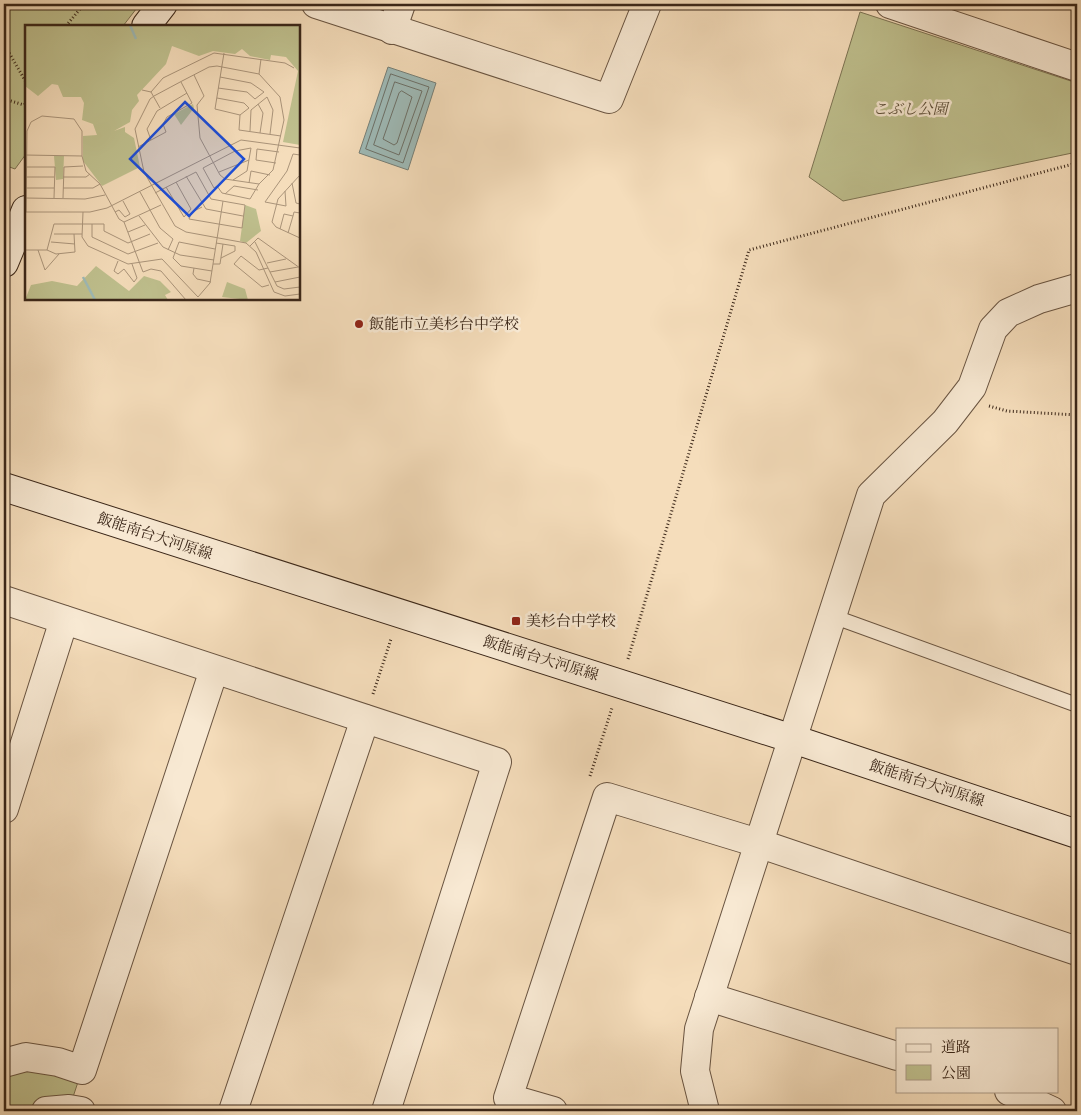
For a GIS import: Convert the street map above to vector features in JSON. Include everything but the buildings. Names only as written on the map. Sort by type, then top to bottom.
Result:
[{"type":"street","points":[[147,25],[163,4]]},
{"type":"street","points":[[316,4],[609,99],[647,4]]},
{"type":"street","points":[[392,30],[401,4]]},
{"type":"street","points":[[890,4],[1077,67]]},
{"type":"street","points":[[4,262],[25,212]]},
{"type":"street","points":[[705,1111],[695,1071],[699,1029],[871,495],[945,422],[972,387],[992,329],[1008,313],[1039,299],[1077,288]]},
{"type":"street","name":"飯能南台大河原線","points":[[4,487],[621,683],[1077,834]]},
{"type":"street","points":[[4,600],[497,762],[386,1111]]},
{"type":"street","points":[[4,809],[64,620]]},
{"type":"street","points":[[4,1063],[26,1057],[58,1062],[82,1070],[214,670]]},
{"type":"street","points":[[233,1111],[364,719]]},
{"type":"street","points":[[554,1111],[508,1098],[607,798],[758,843],[1077,951]]},
{"type":"street","points":[[709,997],[896,1056]]},
{"type":"street","points":[[1011,1092],[1052,1111]]},
{"type":"street","points":[[46,1111],[69,1109],[81,1111]]},
{"type":"lane","points":[[832,616],[1077,705]]},
{"type":"path","points":[[67,25],[84,4]]},
{"type":"path","points":[[4,44],[25,80]]},
{"type":"path","points":[[4,99],[25,103]]},
{"type":"path","points":[[621,683],[749,250],[1077,163]]},
{"type":"path","points":[[1007,412],[1077,415]]},
{"type":"path","points":[[364,719],[400,614]]},
{"type":"green space","points":[[4,4],[140,4],[124,25],[25,25],[25,155],[15,169],[4,165]]},
{"type":"green space","name":"こぶし公園","points":[[860,12],[1077,83],[1077,152],[843,201],[809,177]]},
{"type":"green space","points":[[4,1063],[82,1070],[69,1109],[4,1111]]},
{"type":"water","points":[[388,67],[436,83],[408,170],[359,153]]},
{"type":"place","name":"飯能市立美杉台中学校","points":[[359,324]]},
{"type":"place","name":"美杉台中学校","points":[[516,621]]}]
